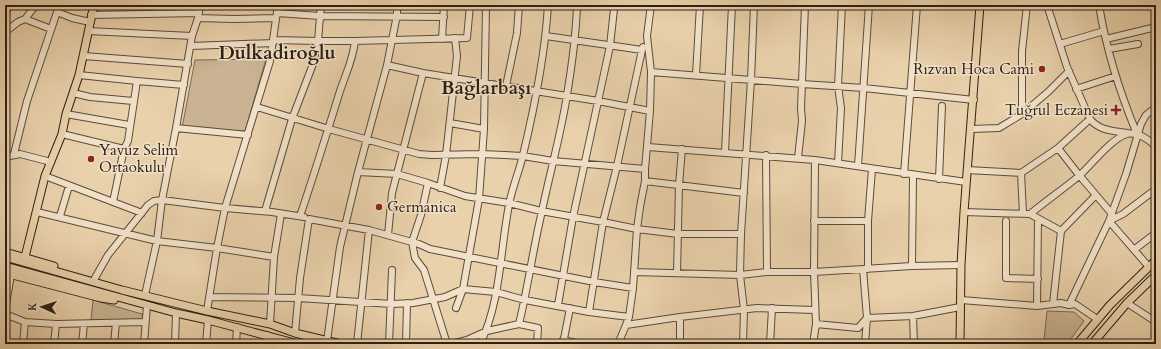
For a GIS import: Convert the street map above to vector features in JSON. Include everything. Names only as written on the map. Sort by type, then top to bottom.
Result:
[{"type":"main road","points":[[25,257],[45,176],[62,134],[66,114],[79,75],[94,5]]},
{"type":"main road","points":[[960,344],[961,264],[964,212],[974,100],[980,5]]},
{"type":"main road","points":[[5,252],[111,283],[122,290]]},
{"type":"main road","points":[[5,257],[122,290],[207,311],[270,324],[295,333],[341,344]]},
{"type":"main road","points":[[1077,344],[1097,319],[1148,266],[1156,260]]},
{"type":"main road","points":[[7,270],[101,298],[112,300],[122,298],[267,335],[295,344]]},
{"type":"main road","points":[[1092,344],[1126,303],[1156,275]]},
{"type":"street","points":[[5,20],[8,5]]},
{"type":"street","points":[[5,32],[18,22],[25,19],[36,5]]},
{"type":"street","points":[[145,295],[192,36],[200,5]]},
{"type":"street","points":[[207,311],[225,208],[270,61],[278,5]]},
{"type":"street","points":[[265,211],[292,119],[313,64],[318,41],[321,5]]},
{"type":"street","points":[[327,341],[344,225],[387,65],[397,16],[397,5]]},
{"type":"street","points":[[442,39],[444,5]]},
{"type":"street","points":[[191,46],[273,42],[467,38],[470,5]]},
{"type":"street","points":[[456,308],[463,289],[480,199],[484,129],[486,5]]},
{"type":"street","points":[[506,86],[517,33],[518,5]]},
{"type":"street","points":[[480,344],[487,331],[496,292],[509,203],[523,156],[537,91],[546,36],[548,5]]},
{"type":"street","points":[[519,324],[567,96],[575,40],[577,5]]},
{"type":"street","points":[[618,344],[629,317],[633,288],[637,229],[645,181],[650,111],[651,72],[647,36],[650,5]]},
{"type":"street","points":[[696,75],[700,5]]},
{"type":"street","points":[[725,152],[732,5]]},
{"type":"street","points":[[743,344],[744,310],[740,275],[741,234],[751,80],[754,5]]},
{"type":"street","points":[[798,158],[802,121],[805,5]]},
{"type":"street","points":[[838,163],[841,108],[838,86],[842,5]]},
{"type":"street","points":[[858,166],[869,5]]},
{"type":"street","points":[[904,174],[909,92],[917,5]]},
{"type":"street","points":[[1022,114],[1022,51],[1027,5]]},
{"type":"street","points":[[1047,5],[1076,89],[1090,119],[1095,126],[1103,129],[1137,134],[1151,141],[1156,147]]},
{"type":"street","points":[[1099,5],[1116,76],[1137,134]]},
{"type":"street","points":[[558,305],[573,217],[610,46],[614,9]]},
{"type":"street","points":[[14,154],[27,101],[57,12],[72,18],[198,16],[234,19],[276,16],[444,17]]},
{"type":"street","points":[[25,19],[51,29]]},
{"type":"street","points":[[1106,39],[1155,27],[1156,35]]},
{"type":"street","points":[[88,31],[192,36]]},
{"type":"street","points":[[1060,44],[1104,31]]},
{"type":"street","points":[[546,36],[642,50]]},
{"type":"street","points":[[589,312],[603,222],[617,166],[642,50],[647,36]]},
{"type":"street","points":[[440,188],[446,155],[455,79],[457,56],[455,38]]},
{"type":"street","points":[[300,216],[354,55],[355,41]]},
{"type":"street","points":[[1109,49],[1138,44]]},
{"type":"street","points":[[84,56],[188,64]]},
{"type":"street","points":[[387,65],[455,79],[598,101],[650,111]]},
{"type":"street","points":[[971,129],[999,128],[1022,114],[1048,92],[1069,71]]},
{"type":"street","points":[[651,72],[864,88],[974,100]]},
{"type":"street","points":[[388,236],[392,193],[423,73]]},
{"type":"street","points":[[79,75],[184,85]]},
{"type":"street","points":[[1076,89],[1116,76]]},
{"type":"street","points":[[113,202],[124,149],[128,141],[137,80]]},
{"type":"street","points":[[73,93],[90,97],[133,100]]},
{"type":"street","points":[[939,179],[942,106]]},
{"type":"street","points":[[257,107],[329,130],[420,154],[482,154],[523,156],[645,169]]},
{"type":"street","points":[[1069,305],[1112,214],[1126,174],[1137,134],[1146,115],[1156,107]]},
{"type":"street","points":[[66,114],[130,126]]},
{"type":"street","points":[[967,170],[1021,173],[1058,148],[1090,119]]},
{"type":"street","points":[[450,124],[484,129]]},
{"type":"street","points":[[176,128],[248,135]]},
{"type":"street","points":[[1030,214],[1079,175],[1118,138],[1128,133]]},
{"type":"street","points":[[62,134],[124,149]]},
{"type":"street","points":[[648,147],[798,158],[966,182]]},
{"type":"street","points":[[1058,148],[1112,214]]},
{"type":"street","points":[[677,274],[679,185],[682,149]]},
{"type":"street","points":[[5,157],[20,154],[51,162]]},
{"type":"street","points":[[766,155],[767,272]]},
{"type":"street","points":[[814,344],[816,324],[814,272],[815,160]]},
{"type":"street","points":[[865,344],[867,318],[866,269],[872,169]]},
{"type":"street","points":[[358,172],[397,174],[464,196],[509,203],[542,211],[637,229],[678,234],[741,234]]},
{"type":"street","points":[[1021,173],[1023,213]]},
{"type":"street","points":[[912,266],[914,175]]},
{"type":"street","points":[[45,176],[142,213]]},
{"type":"street","points":[[645,181],[744,193]]},
{"type":"street","points":[[428,183],[421,215],[412,242],[415,258],[424,270],[447,344]]},
{"type":"street","points":[[60,216],[69,186]]},
{"type":"street","points":[[1109,221],[1123,214],[1156,189]]},
{"type":"street","points":[[1053,304],[1061,231],[1096,195]]},
{"type":"street","points":[[95,278],[108,256],[148,205],[154,201],[162,200],[300,216],[369,230],[412,242],[430,249],[594,282],[633,288]]},
{"type":"street","points":[[37,212],[60,216],[156,241],[217,248],[274,257]]},
{"type":"street","points":[[964,212],[1030,214],[1061,231]]},
{"type":"street","points":[[270,324],[274,257],[281,214]]},
{"type":"street","points":[[295,333],[298,298],[309,219]]},
{"type":"street","points":[[1037,306],[1038,219]]},
{"type":"street","points":[[814,221],[868,221]]},
{"type":"street","points":[[1006,221],[1006,278],[1038,279]]},
{"type":"street","points":[[1109,221],[1135,249],[1148,266]]},
{"type":"street","points":[[356,344],[362,302],[369,230]]},
{"type":"street","points":[[1135,249],[1156,233]]},
{"type":"street","points":[[634,272],[740,275],[767,272],[814,272],[961,264]]},
{"type":"street","points":[[5,310],[7,270]]},
{"type":"street","points":[[389,344],[392,304],[392,270]]},
{"type":"street","points":[[210,297],[298,298],[392,304],[445,298],[463,289],[496,292],[525,300],[589,312],[629,317]]},
{"type":"street","points":[[406,344],[407,303]]},
{"type":"street","points":[[816,324],[858,328],[867,318],[913,316],[960,303],[1037,306],[1075,304],[1097,319]]},
{"type":"street","points":[[1126,303],[1156,322]]},
{"type":"street","points":[[144,344],[147,305]]},
{"type":"street","points":[[570,308],[563,342],[580,344]]},
{"type":"street","points":[[626,325],[744,310],[772,308],[815,310]]},
{"type":"street","points":[[770,344],[772,308]]},
{"type":"street","points":[[175,344],[176,313]]},
{"type":"street","points":[[5,314],[25,322],[56,324],[145,322]]},
{"type":"street","points":[[913,316],[914,344]]},
{"type":"street","points":[[680,317],[680,344]]},
{"type":"street","points":[[206,344],[208,320]]},
{"type":"street","points":[[23,344],[25,322]]},
{"type":"street","points":[[114,344],[116,323]]},
{"type":"street","points":[[54,344],[56,324]]},
{"type":"street","points":[[82,344],[84,324]]},
{"type":"street","points":[[451,344],[467,340],[487,331],[519,324],[538,328],[537,344]]},
{"type":"street","points":[[236,344],[237,328]]},
{"type":"street","points":[[267,335],[267,344]]},
{"type":"shaded area","points":[[266,59],[245,131],[182,128],[195,60]]},
{"type":"shaded area","points":[[93,300],[142,314],[142,320],[91,320]]},
{"type":"shaded area","points":[[1047,311],[1074,312],[1084,321],[1067,344],[1050,344],[1044,340]]},
{"type":"place","name":"Rızvan Hoca Cami","points":[[1042,69]]},
{"type":"place","name":"Tuğrul Eczanesi","points":[[1116,110]]},
{"type":"place","name":"Yavuz Selim Ortaokulu","points":[[91,159]]},
{"type":"place","name":"Germanica","points":[[379,207]]},
{"type":"district","name":"Dulkadiroğlu","points":[[277,52]]},
{"type":"district","name":"Bağlarbaşı","points":[[486,87]]}]
